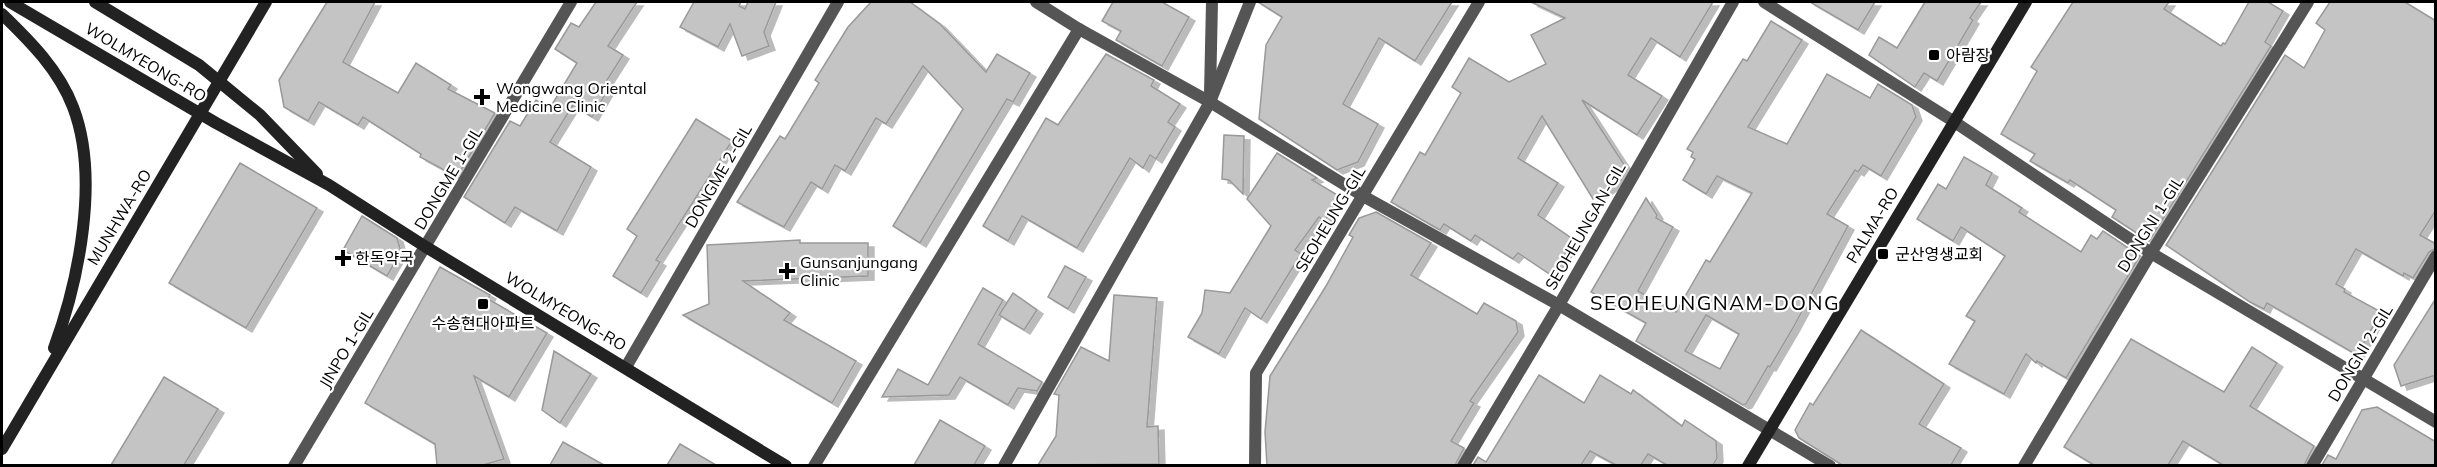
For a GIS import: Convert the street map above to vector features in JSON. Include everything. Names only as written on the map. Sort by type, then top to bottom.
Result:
[{"type":"street","name":"WOLMYEONG-RO","points":[[10,2],[329,185],[426,247],[786,465]]},
{"type":"street","name":"WOLMYEONG-RO","points":[[95,2],[200,65],[260,115],[329,185]]},
{"type":"street","name":"MUNHWA-RO","points":[[2,449],[266,2]]},
{"type":"street","name":"DONGME 1-GIL","points":[[426,247],[571,2]]},
{"type":"street","name":"DONGME 2-GIL","points":[[626,367],[838,2]]},
{"type":"street","points":[[1036,2],[1079,29],[1210,102],[1363,196],[1559,305],[1830,465]]},
{"type":"street","points":[[1210,102],[1212,2]]},
{"type":"street","points":[[1004,465],[1210,102],[1250,2]]},
{"type":"street","name":"SEOHEUNG-GIL","points":[[1255,465],[1256,373],[1479,2]]},
{"type":"street","name":"SEOHEUNGAN-GIL","points":[[1463,465],[1559,305],[1733,2]]},
{"type":"street","points":[[1764,2],[1953,121],[2151,253],[2436,422]]},
{"type":"street","name":"PALMA-RO","points":[[1748,465],[2026,2]]},
{"type":"street","name":"DONGNI 1-GIL","points":[[2024,465],[2151,253],[2308,2]]},
{"type":"street","points":[[2,14],[45,57],[73,106],[85,148],[79,256],[63,322],[42,380]]},
{"type":"street","points":[[814,465],[1079,29]]},
{"type":"street","name":"JINPO 1-GIL","points":[[294,465],[426,247]]},
{"type":"street","name":"DONGNI 2-GIL","points":[[2312,465],[2436,256]]},
{"type":"building","points":[[327,2],[375,2],[343,62],[398,93],[416,63],[451,85],[448,89],[495,113],[457,177],[420,157],[421,154],[363,117],[358,125],[319,102],[308,121],[284,107],[279,80]]},
{"type":"building","points":[[596,2],[637,2],[608,46],[623,55],[602,88],[607,91],[592,117],[573,105],[550,142],[591,167],[557,231],[515,207],[505,223],[464,197],[510,121],[520,126],[536,100],[550,108],[577,63],[555,49],[571,23],[579,27]]},
{"type":"building","points":[[694,2],[741,2],[739,6],[745,9],[748,2],[776,2],[764,32],[769,46],[742,56],[730,24],[718,47],[680,27]]},
{"type":"building","points":[[871,2],[910,2],[940,24],[986,72],[997,54],[1030,73],[1013,102],[1007,99],[920,243],[893,226],[963,109],[923,66],[886,124],[876,118],[845,171],[835,165],[822,189],[811,182],[784,227],[737,202],[780,136],[785,139],[819,83],[815,80],[848,27]]},
{"type":"building","points":[[1113,2],[1162,2],[1189,17],[1162,66],[1116,40],[1121,31],[1102,21]]},
{"type":"building","points":[[1258,2],[1452,2],[1415,61],[1379,38],[1343,104],[1378,124],[1358,162],[1337,170],[1259,119],[1266,45],[1282,17]]},
{"type":"building","points":[[1531,2],[1713,2],[1680,57],[1651,38],[1628,75],[1662,96],[1637,135],[1582,100],[1627,169],[1621,180],[1593,199],[1542,116],[1518,158],[1558,183],[1538,215],[1574,240],[1551,275],[1518,253],[1513,259],[1475,235],[1471,241],[1444,224],[1440,230],[1391,202],[1420,152],[1425,155],[1461,93],[1452,87],[1469,58],[1509,82],[1546,64],[1531,35],[1565,18]]},
{"type":"building","points":[[1810,2],[1875,2],[1858,30]]},
{"type":"building","points":[[1925,2],[1981,2],[1970,18],[1973,20],[1937,81],[1924,73],[1915,87],[1869,55],[1879,37],[1897,48]]},
{"type":"building","points":[[2073,2],[2169,2],[2164,9],[2221,46],[2225,44],[2249,2],[2268,2],[2283,11],[2265,42],[2271,46],[2149,241],[2112,217],[2116,210],[2070,180],[2068,183],[2030,161],[2035,154],[2001,134],[2037,71],[2031,67]]},
{"type":"building","points":[[2330,2],[2405,2],[2436,21],[2436,210],[2420,235],[2436,244],[2436,248],[2429,252],[2413,278],[2404,273],[2403,276],[2356,249],[2336,284],[2345,289],[2344,292],[2381,312],[2357,355],[2267,303],[2264,309],[2250,302],[2166,245],[2285,55],[2304,68],[2325,30],[2316,23]]},
{"type":"building","points":[[1771,21],[1802,40],[1748,127],[1787,144],[1827,74],[1870,98],[1878,84],[1912,105],[1916,117],[1881,176],[1863,165],[1858,172],[1855,170],[1827,214],[1848,226],[1793,328],[1746,404],[1743,405],[1636,341],[1646,323],[1591,292],[1646,198],[1657,215],[1656,218],[1673,227],[1638,291],[1676,312],[1706,260],[1710,262],[1752,193],[1717,176],[1706,194],[1683,180],[1695,159],[1691,157],[1693,152],[1687,149],[1743,59],[1747,61]],"holes":[[[1706,315],[1739,334],[1720,369],[1685,351]]]},
{"type":"building","points":[[1106,54],[1154,80],[1151,86],[1180,104],[1168,122],[1175,127],[1156,159],[1150,155],[1143,168],[1130,158],[1077,248],[1022,216],[1008,241],[983,226],[1046,118],[1058,125]]},
{"type":"building","points":[[696,119],[732,141],[656,260],[660,262],[641,293],[613,276],[637,236],[627,229]]},
{"type":"building","points":[[1224,135],[1244,136],[1243,194],[1229,180],[1222,179]]},
{"type":"building","points":[[1277,153],[1317,178],[1312,180],[1339,196],[1325,221],[1319,217],[1295,250],[1301,254],[1261,319],[1245,308],[1219,354],[1188,337],[1202,313],[1205,290],[1230,293],[1271,226],[1247,199]]},
{"type":"building","points":[[1964,157],[1992,173],[1986,185],[2022,208],[2019,212],[2081,252],[2091,235],[2097,239],[2103,231],[2140,256],[2066,378],[2037,361],[2036,363],[2026,354],[2004,394],[1949,364],[1975,321],[1966,316],[2005,256],[1961,227],[1953,241],[1917,219],[1938,184],[1946,189]]},
{"type":"building","points":[[240,163],[317,208],[246,328],[169,283]]},
{"type":"building","points":[[1376,212],[1431,243],[1411,275],[1477,314],[1484,303],[1516,321],[1518,332],[1470,401],[1474,403],[1451,441],[1464,448],[1455,465],[1267,465],[1265,432],[1270,376],[1326,286],[1353,237],[1349,235],[1359,218]]},
{"type":"building","points":[[362,216],[397,238],[401,252],[387,276],[343,250]]},
{"type":"building","points":[[800,240],[800,243],[868,243],[868,276],[743,281],[790,313],[784,320],[856,361],[832,403],[683,315],[709,304],[707,245]]},
{"type":"building","points":[[1065,266],[1086,277],[1068,309],[1048,297]]},
{"type":"building","points":[[440,267],[490,295],[488,299],[547,333],[509,397],[474,376],[504,459],[483,465],[437,465],[435,444],[365,403]]},
{"type":"building","points":[[983,288],[1003,300],[978,344],[1042,382],[1037,391],[1018,388],[1008,405],[960,377],[949,395],[882,397],[898,369],[928,385]]},
{"type":"building","points":[[1013,293],[1037,310],[1024,330],[999,315]]},
{"type":"building","points":[[1114,295],[1157,298],[1147,427],[1158,426],[1159,464],[1038,465],[1056,436],[1059,395],[1054,394],[1081,347],[1109,361]]},
{"type":"building","points":[[2436,298],[2436,375],[2401,386],[2394,365]]},
{"type":"building","points":[[1861,330],[1944,384],[1919,424],[1961,448],[1951,465],[1842,465],[1799,438],[1795,430],[1810,403],[1813,405]]},
{"type":"building","points":[[2131,339],[2224,392],[2252,347],[2277,363],[2250,406],[2314,446],[2304,465],[2223,465],[2183,441],[2168,465],[2094,465],[2064,447]]},
{"type":"building","points":[[554,351],[591,374],[560,423],[542,410]]},
{"type":"building","points":[[1539,375],[1584,403],[1600,375],[1631,394],[1633,390],[1682,426],[1685,420],[1716,441],[1717,458],[1713,465],[1667,465],[1648,454],[1641,465],[1616,465],[1590,451],[1581,465],[1473,465],[1478,457],[1486,462]]},
{"type":"building","points":[[164,377],[218,409],[184,465],[111,465]]},
{"type":"building","points":[[2377,407],[2436,442],[2436,465],[2322,465],[2328,455],[2336,459],[2362,410]]},
{"type":"building","points":[[940,420],[985,446],[974,465],[914,465]]},
{"type":"building","points":[[563,442],[604,465],[550,465]]},
{"type":"building","points":[[680,444],[716,465],[667,465]]},
{"type":"place","name":"아람장","points":[[1934,55]]},
{"type":"place","name":"Wongwang Oriental Medicine Clinic","points":[[482,97]]},
{"type":"place","name":"군산영생교회","points":[[1883,254]]},
{"type":"place","name":"한독약국","points":[[343,258]]},
{"type":"place","name":"Gunsanjungang Clinic","points":[[787,271]]},
{"type":"place","name":"수송현대아파트","points":[[483,304]]},
{"type":"district","name":"SEOHEUNGNAM-DONG","points":[[1715,303]]}]
